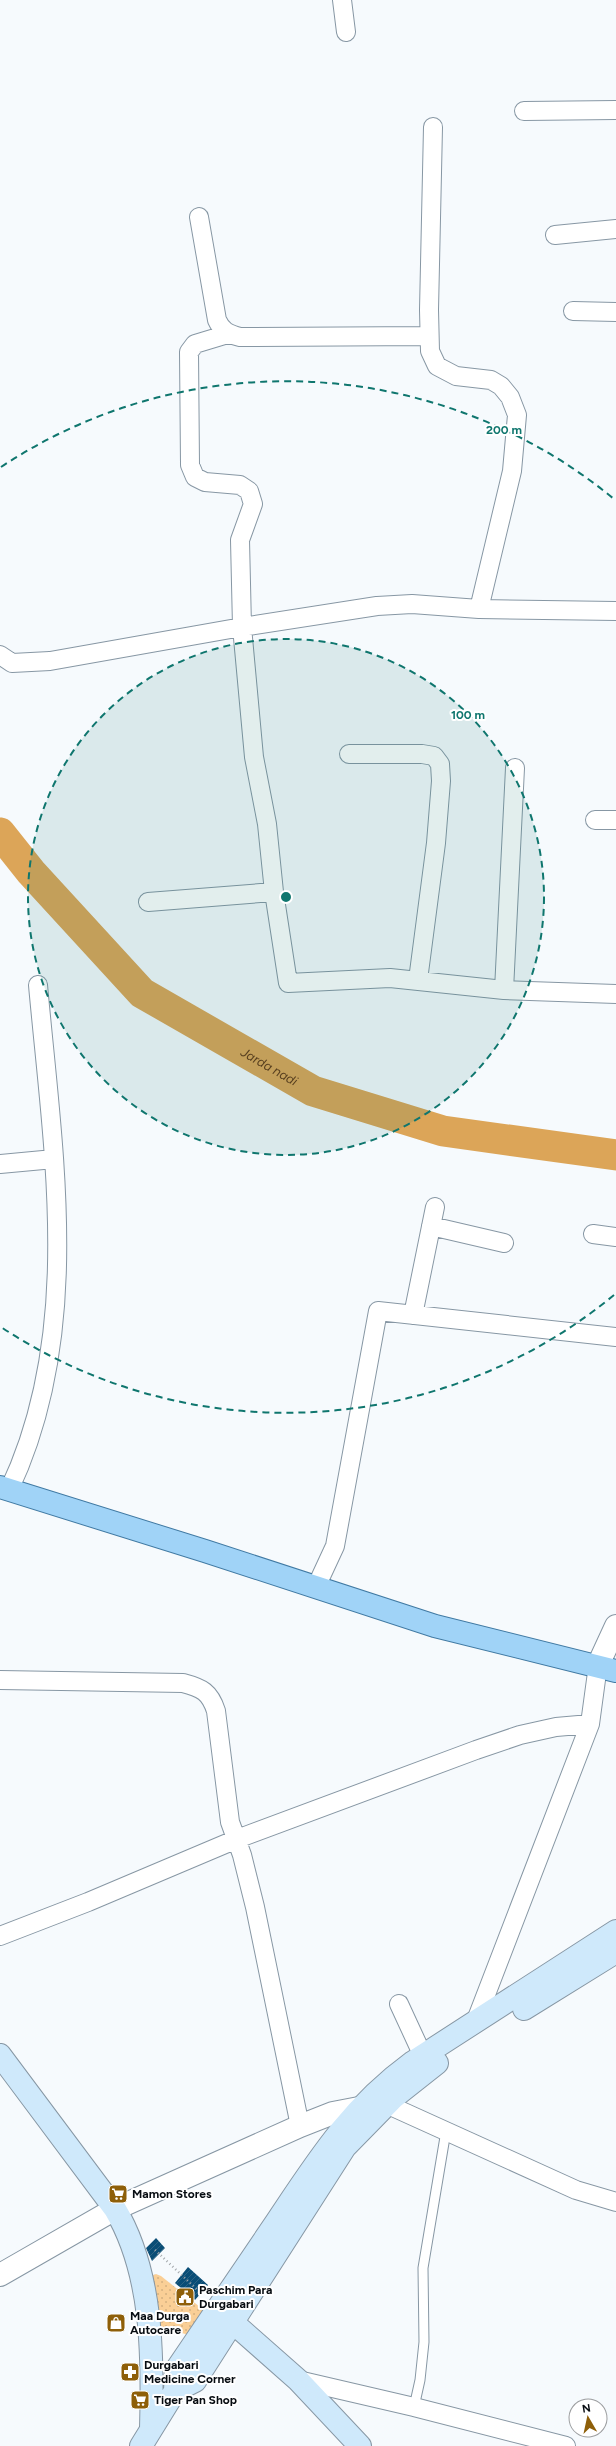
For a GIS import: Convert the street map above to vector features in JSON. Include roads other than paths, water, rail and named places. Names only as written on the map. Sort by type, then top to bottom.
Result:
[{"type":"main road","points":[[5,1489],[435,1626],[607,1668]]},
{"type":"main road","points":[[146,2438],[176,2390],[195,2380],[225,2315],[330,2143],[359,2108],[392,2078],[423,2056],[616,1931]]},
{"type":"main road","points":[[225,2315],[328,2170],[345,2148],[386,2104],[437,2062],[616,1952]]},
{"type":"main road","points":[[0,2055],[115,2209],[127,2230],[136,2253],[143,2284],[150,2359],[146,2438]]},
{"type":"main road","points":[[225,2315],[298,2380],[360,2446]]},
{"type":"street","points":[[342,0],[346,32]]},
{"type":"street","points":[[524,111],[616,110]]},
{"type":"street","points":[[433,128],[429,336],[430,351],[437,366],[456,376],[491,380],[501,386],[510,397],[517,415],[512,471],[479,608]]},
{"type":"street","points":[[199,217],[217,320],[221,328],[228,334],[240,337],[429,336]]},
{"type":"street","points":[[555,235],[616,229]]},
{"type":"street","points":[[573,311],[616,312]]},
{"type":"street","points":[[228,334],[195,344],[189,352],[190,465],[195,476],[205,482],[240,485],[249,492],[253,504],[240,540],[242,627],[254,757],[267,824],[274,892],[288,983],[390,978],[504,990],[616,994]]},
{"type":"street","points":[[0,655],[12,662],[43,661],[242,627],[377,606],[412,604],[479,608],[616,611]]},
{"type":"street","points":[[349,754],[422,754],[434,756],[440,764],[441,781],[436,843],[418,980]]},
{"type":"street","points":[[504,990],[515,768]]},
{"type":"street","points":[[595,820],[616,820]]},
{"type":"street","points":[[148,902],[274,892]]},
{"type":"street","points":[[5,1489],[21,1465],[42,1395],[54,1326],[58,1254],[54,1159],[38,985]]},
{"type":"street","points":[[0,1164],[54,1159]]},
{"type":"street","points":[[413,1315],[436,1207]]},
{"type":"street","points":[[432,1226],[504,1243]]},
{"type":"street","points":[[593,1234],[616,1237]]},
{"type":"street","points":[[316,1587],[335,1546],[378,1311],[616,1337]]},
{"type":"street","points":[[475,2023],[590,1724],[607,1668],[616,1626]]},
{"type":"street","points":[[0,1680],[168,1683],[198,1687],[212,1699],[216,1711],[230,1822],[255,1907],[300,2126]]},
{"type":"street","points":[[0,1936],[88,1902],[236,1839],[520,1735],[590,1724]]},
{"type":"street","points":[[398,2004],[423,2056]]},
{"type":"street","points":[[386,2104],[576,2190],[616,2202]]},
{"type":"street","points":[[0,2275],[115,2209],[300,2126],[334,2113],[359,2108]]},
{"type":"street","points":[[298,2380],[414,2407],[566,2446]]},
{"type":"lane","points":[[414,2407],[420,2380],[424,2342],[424,2268],[446,2132]]},
{"type":"waterway","name":"Jarda nadi","points":[[0,833],[31,872],[142,993],[313,1091],[443,1131],[616,1155]]},
{"type":"place","name":"Mamon Stores","points":[[118,2194]]},
{"type":"place","name":"Paschim Para Durgabari","points":[[185,2297]]},
{"type":"place","name":"Maa Durga Autocare","points":[[116,2323]]},
{"type":"place","name":"Durgabari Medicine Corner","points":[[130,2372]]},
{"type":"place","name":"Tiger Pan Shop","points":[[140,2400]]}]
